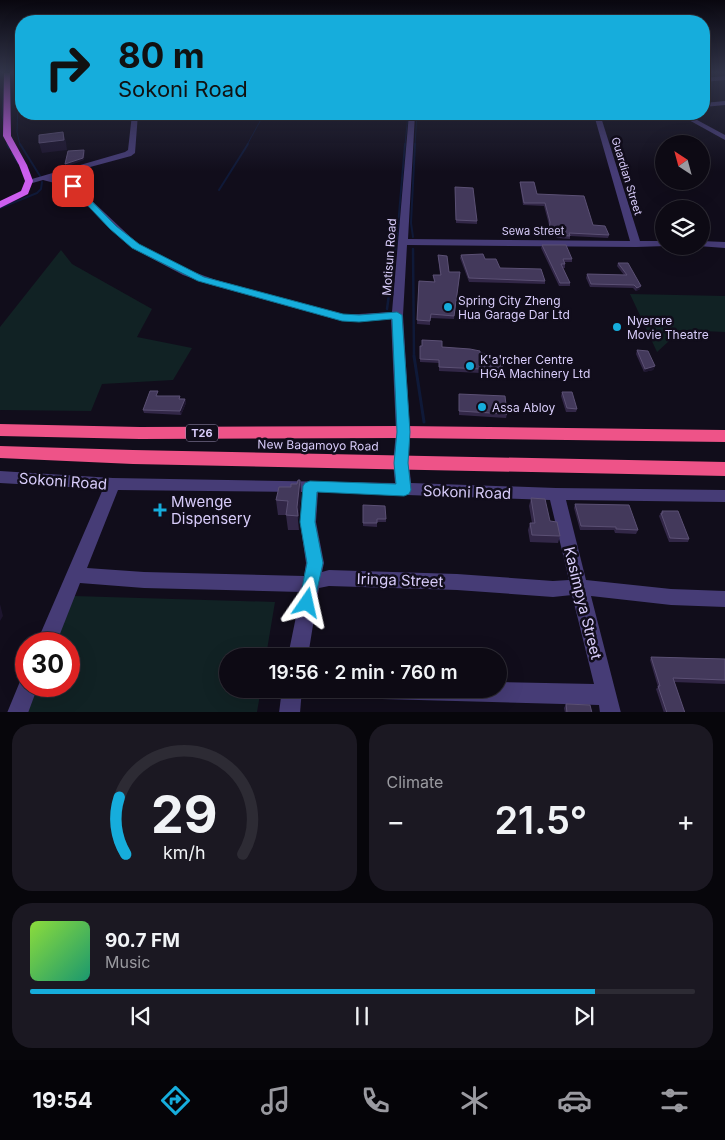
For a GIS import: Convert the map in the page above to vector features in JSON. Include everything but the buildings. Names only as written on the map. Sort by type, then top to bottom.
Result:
[{"type":"highway","name":"New Bagamoyo Road","points":[[0,430],[140,433],[403,432],[725,436]]},
{"type":"highway","name":"New Bagamoyo Road","points":[[0,452],[401,463],[725,468]]},
{"type":"main road","points":[[0,205],[25,192],[30,181],[6,136],[6,106]]},
{"type":"street","points":[[30,181],[120,157],[132,151],[135,120]]},
{"type":"street","name":"Motisun Road","points":[[404,490],[401,463],[403,432],[397,315],[412,120]]},
{"type":"street","name":"Guardian Street","points":[[599,120],[636,244]]},
{"type":"street","points":[[692,120],[725,138]]},
{"type":"street","points":[[43,177],[69,184],[118,233],[136,246],[201,279],[342,318],[397,315]]},
{"type":"street","name":"Sewa Street","points":[[402,242],[655,244]]},
{"type":"street","points":[[710,244],[725,245]]},
{"type":"street","name":"Sokoni Road","points":[[0,477],[113,484],[310,486],[556,494],[725,496]]},
{"type":"street","points":[[51,632],[113,484]]},
{"type":"street","points":[[299,648],[315,563],[308,522],[310,486]]},
{"type":"street","name":"Kasimpya Street","points":[[556,494],[608,704]]},
{"type":"street","name":"Iringa Street","points":[[76,574],[144,580],[310,584],[329,578],[456,582],[553,589],[579,587],[671,597],[725,599]]},
{"type":"street","points":[[17,712],[23,697]]},
{"type":"street","points":[[507,697],[608,704]]},
{"type":"street","points":[[289,712],[291,698]]},
{"type":"shaded area","points":[[61,250],[72,264],[152,309],[137,337],[192,348],[173,380],[102,384],[91,411],[0,410],[0,327]]},
{"type":"shaded area","points":[[630,294],[725,296],[725,332],[681,330],[657,352]]},
{"type":"shaded area","points":[[74,596],[275,602],[267,648],[219,648],[219,698],[259,698],[257,712],[25,712],[32,697],[80,697],[80,632],[59,632]]},
{"type":"waterway","points":[[3,106],[2,115],[8,145]]},
{"type":"waterway","points":[[17,120],[17,132],[20,145]]},
{"type":"waterway","points":[[247,145],[261,120]]},
{"type":"waterway","points":[[405,145],[407,120]]},
{"type":"waterway","points":[[415,145],[417,120]]},
{"type":"waterway","points":[[7,144],[9,148]]},
{"type":"waterway","points":[[20,144],[40,176]]},
{"type":"waterway","points":[[219,190],[248,144]]},
{"type":"waterway","points":[[397,237],[405,144]]},
{"type":"waterway","points":[[413,237],[411,223],[415,144]]},
{"type":"waterway","points":[[12,153],[18,163]]},
{"type":"waterway","points":[[0,208],[37,193],[41,189],[42,182]]},
{"type":"waterway","points":[[387,309],[397,236]]},
{"type":"waterway","points":[[413,249],[414,357]]},
{"type":"waterway","points":[[414,356],[424,422]]},
{"type":"place","name":"Spring City Zheng Hua Garage Dar Ltd","points":[[448,307]]},
{"type":"place","name":"Nyerere Movie Theatre","points":[[617,327]]},
{"type":"place","name":"K'a'rcher Centre HGA Machinery Ltd","points":[[470,366]]},
{"type":"place","name":"Assa Abloy","points":[[482,407]]},
{"type":"place","name":"Mwenge Dispensery","points":[[160,510]]},
{"type":"route","points":[[73,186],[118,233],[136,246],[201,279],[342,318],[397,315],[403,432],[401,463],[404,490],[310,486],[308,522],[315,558],[315,568],[307,603]]}]
